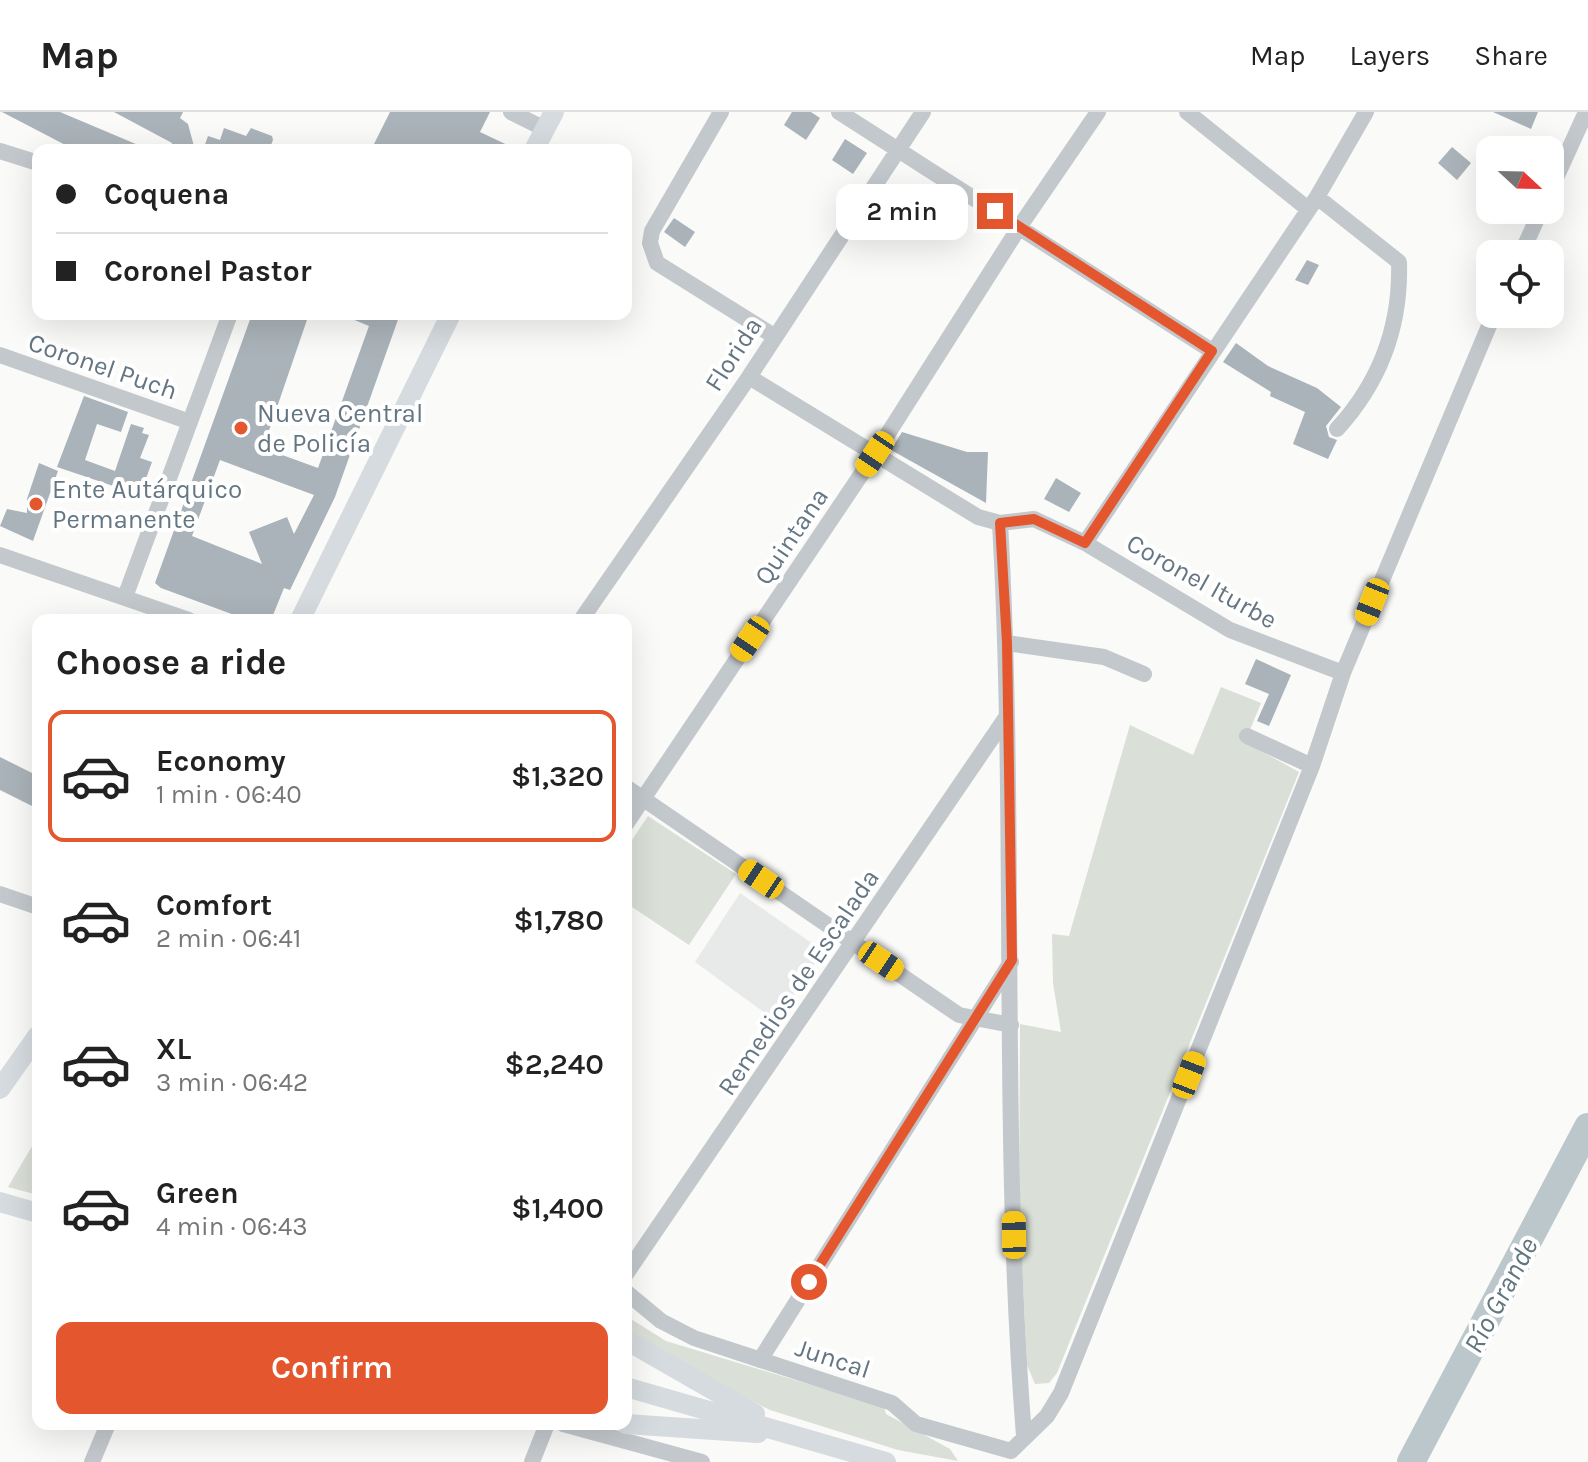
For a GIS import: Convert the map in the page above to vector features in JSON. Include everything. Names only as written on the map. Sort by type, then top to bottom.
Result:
[{"type":"main road","points":[[537,144],[549,121]]},
{"type":"main road","points":[[303,614],[448,320]]},
{"type":"main road","points":[[0,1089],[32,1044]]},
{"type":"main road","points":[[0,1202],[32,1211]]},
{"type":"main road","points":[[632,1344],[736,1405],[802,1436]]},
{"type":"main road","points":[[632,1388],[886,1462]]},
{"type":"main road","points":[[632,1424],[802,1436]]},
{"type":"street","points":[[511,112],[549,121]]},
{"type":"street","points":[[721,112],[652,231],[650,243],[657,263],[774,336]]},
{"type":"street","points":[[839,112],[1212,351]]},
{"type":"street","name":"Florida","points":[[585,614],[749,377],[923,112]]},
{"type":"street","name":"Quintana","points":[[632,815],[875,454],[1020,226],[1098,112]]},
{"type":"street","points":[[1187,112],[1399,262],[1397,305],[1380,367],[1358,406],[1337,429]]},
{"type":"street","points":[[749,377],[978,517],[1000,523],[1034,519],[1085,543],[1312,203],[1366,112]]},
{"type":"street","points":[[1564,160],[1586,112]]},
{"type":"street","points":[[0,151],[32,161]]},
{"type":"street","points":[[125,597],[228,320]]},
{"type":"street","points":[[1024,1436],[1047,1416],[1061,1393],[1312,766],[1343,673],[1488,328]]},
{"type":"street","name":"Coronel Puch","points":[[0,355],[190,422]]},
{"type":"street","points":[[1000,523],[1007,643],[1017,1330],[1024,1436]]},
{"type":"street","name":"Coronel Iturbe","points":[[1085,543],[1230,630],[1343,673]]},
{"type":"street","points":[[0,555],[172,614]]},
{"type":"street","points":[[1007,643],[1104,657],[1144,674]]},
{"type":"street","name":"Remedios de Escalada","points":[[632,1265],[855,943],[1007,716]]},
{"type":"street","points":[[1247,736],[1312,766]]},
{"type":"street","points":[[632,791],[959,1015],[1011,1025]]},
{"type":"street","points":[[0,894],[32,905]]},
{"type":"street","points":[[760,1360],[1012,960]]},
{"type":"street","name":"Juncal","points":[[632,1296],[678,1331],[892,1403],[916,1424],[1011,1451],[1021,1445],[1024,1436]]},
{"type":"street","points":[[92,1462],[105,1430]]},
{"type":"street","points":[[532,1462],[545,1430]]},
{"type":"street","points":[[585,1430],[702,1462]]},
{"type":"shaded area","points":[[1221,687],[1261,703],[1245,742],[1299,772],[1057,1373],[1049,1383],[1035,1384],[1027,1365],[1019,1202],[1020,1024],[1061,1032],[1053,983],[1052,934],[1069,936],[1130,725],[1193,755]]},
{"type":"shaded area","points":[[648,816],[736,874],[689,945],[632,907],[632,840]]},
{"type":"shaded area","points":[[740,893],[823,951],[776,1021],[695,962]]},
{"type":"shaded area","points":[[32,1146],[32,1193],[8,1187]]},
{"type":"shaded area","points":[[632,1320],[666,1341],[884,1407],[886,1414],[950,1449],[958,1461],[898,1450],[770,1410],[632,1339]]},
{"type":"building","points":[[2,112],[60,112],[136,144],[63,144]]},
{"type":"building","points":[[114,112],[183,112],[180,118],[188,124],[193,144],[172,143]]},
{"type":"building","points":[[390,112],[490,112],[480,132],[505,144],[374,144]]},
{"type":"building","points":[[792,112],[811,112],[820,118],[806,140],[784,125]]},
{"type":"building","points":[[1493,112],[1538,112],[1531,129]]},
{"type":"building","points":[[224,128],[246,136],[251,128],[272,136],[273,140],[271,144],[205,144],[208,136],[220,140]]},
{"type":"building","points":[[845,139],[867,153],[853,174],[832,160]]},
{"type":"building","points":[[1452,147],[1471,163],[1457,180],[1438,163]]},
{"type":"building","points":[[674,218],[695,232],[685,247],[664,232]]},
{"type":"building","points":[[1307,260],[1319,265],[1308,285],[1295,280]]},
{"type":"building","points":[[250,320],[307,320],[263,448],[318,468],[369,326],[354,320],[398,320],[335,497],[290,590],[284,588],[273,614],[232,614],[155,583]],"holes":[[[220,460],[314,495],[294,534],[287,517],[249,532],[262,564],[192,536]]]},
{"type":"building","points":[[1236,343],[1268,366],[1317,388],[1341,407],[1326,426],[1329,437],[1337,440],[1328,459],[1293,444],[1305,412],[1270,396],[1271,392],[1223,362]]},
{"type":"building","points":[[84,396],[128,412],[121,432],[97,424],[85,460],[115,471],[131,424],[144,428],[142,433],[149,435],[140,458],[152,462],[140,495],[57,467]]},
{"type":"building","points":[[902,432],[967,452],[988,452],[986,503],[891,450]]},
{"type":"building","name":"Ente Autárquico Permanente","points":[[39,463],[58,471],[33,541],[0,526],[7,509],[27,513],[27,499]]},
{"type":"building","points":[[1056,478],[1081,493],[1069,512],[1044,499]]},
{"type":"building","points":[[1256,659],[1291,675],[1269,726],[1257,721],[1269,694],[1245,684]]},
{"type":"building","points":[[0,757],[32,773],[32,806],[0,790]]},
{"type":"waterway","name":"Río Grande","points":[[1411,1462],[1588,1127]]},
{"type":"place","name":"Nueva Central de Policía","points":[[241,428]]},
{"type":"place","name":"Ente Autárquico Permanente","points":[[36,504]]},
{"type":"route","points":[[809,1282],[1012,960],[1007,643],[1000,523],[1019,518],[1034,519],[1085,543],[1212,351],[995,211]]}]
